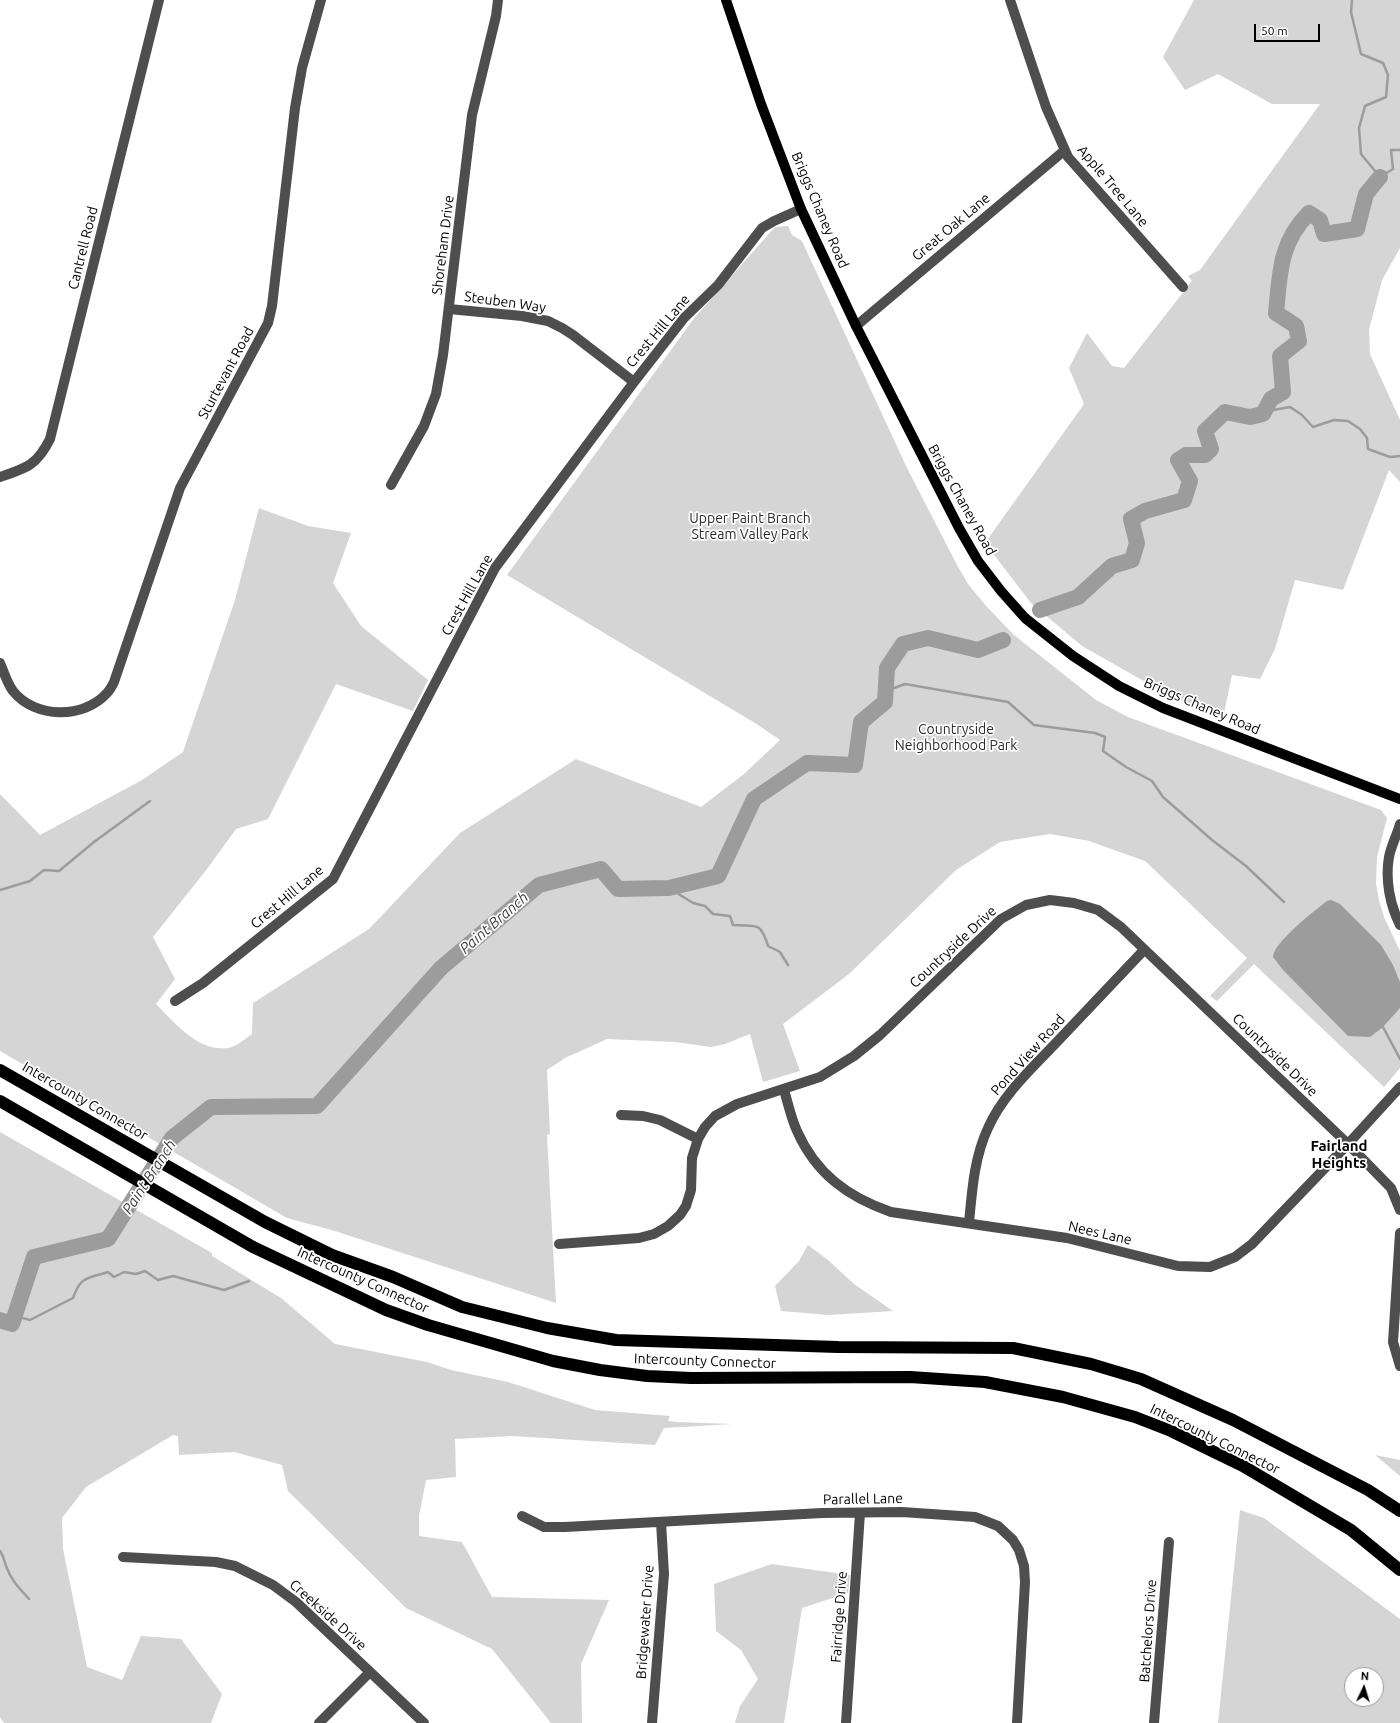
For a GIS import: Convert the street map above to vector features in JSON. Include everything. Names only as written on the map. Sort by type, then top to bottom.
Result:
[{"type":"highway","name":"Intercounty Connector","points":[[0,1070],[266,1222],[332,1255],[393,1277],[462,1308],[547,1328],[616,1340],[838,1347],[1013,1348],[1091,1364],[1141,1379],[1233,1420],[1368,1490],[1400,1511]]},
{"type":"highway","name":"Intercounty Connector","points":[[0,1101],[252,1247],[386,1310],[428,1325],[553,1361],[600,1370],[647,1376],[910,1377],[985,1382],[1063,1397],[1106,1408],[1171,1431],[1243,1466],[1351,1530],[1400,1570]]},
{"type":"main road","name":"Briggs Chaney Road","points":[[726,0],[762,104],[801,209],[856,326],[959,528],[978,561],[1001,592],[1025,618],[1073,656],[1119,686],[1163,708],[1400,799]]},
{"type":"street","name":"Cantrell Road","points":[[0,477],[24,469],[33,463],[43,453],[50,439],[159,0]]},
{"type":"street","name":"Sturtevant Road","points":[[0,663],[14,691],[25,702],[38,708],[62,713],[80,710],[94,703],[107,693],[114,682],[180,488],[268,323],[272,306],[295,108],[302,68],[321,0]]},
{"type":"street","name":"Shoreham Drive","points":[[391,485],[424,426],[436,394],[449,309],[472,115],[496,16],[498,0]]},
{"type":"street","name":"Apple Tree Lane","points":[[1010,0],[1046,107],[1068,157],[1183,287]]},
{"type":"street","name":"Great Oak Lane","points":[[856,326],[1065,150]]},
{"type":"street","name":"Crest Hill Lane","points":[[175,1001],[203,983],[333,879],[495,568],[634,382],[684,318],[718,285],[762,228],[801,209]]},
{"type":"street","name":"Steuben Way","points":[[449,309],[522,316],[548,322],[573,335],[634,382]]},
{"type":"street","points":[[1400,824],[1389,857],[1389,890],[1392,906],[1400,925]]},
{"type":"street","name":"Countryside Drive","points":[[559,1244],[639,1238],[654,1234],[668,1226],[680,1215],[686,1206],[691,1190],[692,1158],[698,1139],[705,1127],[715,1116],[737,1104],[784,1090],[820,1076],[854,1056],[880,1035],[1001,919],[1026,905],[1050,900],[1074,902],[1098,910],[1121,926],[1144,950],[1348,1144],[1391,1188],[1400,1210]]},
{"type":"street","name":"Pond View Road","points":[[969,1223],[974,1175],[979,1151],[988,1128],[1001,1104],[1026,1074],[1144,950]]},
{"type":"street","name":"Nees Lane","points":[[784,1090],[796,1130],[807,1150],[822,1170],[844,1190],[867,1204],[891,1212],[1067,1238],[1178,1266],[1210,1267],[1235,1258],[1252,1244],[1348,1144],[1400,1087]]},
{"type":"street","points":[[622,1114],[643,1116],[660,1120],[698,1139]]},
{"type":"street","points":[[1400,1233],[1393,1342],[1400,1366]]},
{"type":"street","name":"Parallel Lane","points":[[522,1516],[544,1527],[822,1513],[902,1512],[975,1517],[998,1526],[1013,1540],[1020,1550],[1024,1566],[1025,1582],[1017,1723]]},
{"type":"street","name":"Fairridge Drive","points":[[846,1723],[860,1513]]},
{"type":"street","name":"Bridgewater Drive","points":[[652,1723],[664,1574],[661,1522]]},
{"type":"street","name":"Batchelors Drive","points":[[1154,1723],[1169,1542]]},
{"type":"street","name":"Creekside Drive","points":[[123,1557],[216,1562],[236,1566],[274,1585],[296,1602],[424,1723]]},
{"type":"street","points":[[319,1723],[370,1672]]},
{"type":"green space","points":[[1194,0],[1400,0],[1400,248],[1382,280],[1369,330],[1370,354],[1400,420],[1400,482],[1389,470],[1343,590],[1295,580],[1275,649],[1260,679],[1232,675],[1223,718],[1165,693],[1082,646],[1031,603],[985,543],[1084,404],[1069,368],[1087,333],[1112,366],[1124,368],[1192,281],[1188,276],[1200,270],[1320,104],[1272,104],[1218,74],[1185,90],[1163,57]]},
{"type":"green space","points":[[788,226],[792,235],[802,241],[907,468],[957,565],[968,584],[987,607],[1014,635],[1096,700],[1128,717],[1381,810],[1387,818],[1377,857],[1376,883],[1384,917],[1400,951],[1400,1068],[1384,1087],[1254,964],[1217,1001],[1210,996],[1247,958],[1145,861],[1089,841],[1050,834],[1000,842],[956,870],[849,974],[783,1024],[800,1071],[763,1082],[750,1034],[725,1044],[711,1047],[675,1042],[607,1039],[565,1058],[547,1070],[550,1134],[547,1135],[556,1303],[335,1231],[287,1218],[0,1051],[0,794],[40,835],[142,780],[183,752],[235,600],[259,508],[308,526],[351,533],[333,583],[361,626],[428,680],[413,711],[336,684],[268,819],[236,829],[207,869],[153,937],[175,979],[156,1004],[179,1027],[197,1041],[217,1048],[228,1048],[238,1044],[252,1034],[253,1003],[369,929],[460,833],[576,759],[701,807],[744,774],[780,740],[755,723],[507,575],[695,317],[775,227]]},
{"type":"green space","points":[[0,1132],[212,1253],[212,1256],[281,1298],[335,1344],[427,1362],[451,1370],[508,1382],[595,1410],[670,1416],[668,1421],[677,1422],[733,1424],[664,1428],[655,1445],[512,1436],[455,1439],[456,1477],[426,1480],[419,1516],[419,1536],[462,1542],[492,1597],[609,1600],[581,1664],[582,1723],[551,1723],[492,1649],[406,1608],[288,1491],[282,1465],[234,1452],[179,1455],[178,1436],[173,1435],[86,1487],[62,1518],[63,1549],[87,1667],[122,1680],[141,1636],[181,1639],[222,1694],[211,1723],[4,1723],[0,1717]]},
{"type":"green space","points":[[808,1245],[828,1260],[854,1284],[893,1311],[829,1315],[781,1311],[775,1286],[799,1261]]},
{"type":"green space","points":[[1375,1455],[1400,1460],[1400,1476]]},
{"type":"green space","points":[[1240,1510],[1264,1518],[1400,1619],[1400,1723],[1218,1723]]},
{"type":"green space","points":[[772,1564],[850,1575],[848,1593],[802,1608],[784,1723],[735,1723],[740,1706],[758,1679],[741,1650],[716,1631],[714,1584]]},
{"type":"shaded area","points":[[1331,900],[1340,904],[1381,945],[1393,965],[1400,982],[1400,1008],[1383,1027],[1370,1037],[1348,1036],[1283,970],[1273,957],[1279,944],[1286,936],[1313,912],[1327,901]]},
{"type":"waterway","points":[[1352,0],[1351,12],[1361,54],[1383,63],[1388,75],[1386,97],[1365,106],[1359,128],[1361,154],[1380,177],[1393,169],[1391,150],[1400,150]]},
{"type":"waterway","name":"Paint Branch","points":[[1040,610],[1078,597],[1112,566],[1132,560],[1137,543],[1131,519],[1145,511],[1184,500],[1190,481],[1178,460],[1186,455],[1205,455],[1211,449],[1205,431],[1225,412],[1250,417],[1263,414],[1271,399],[1283,392],[1280,356],[1299,341],[1296,326],[1276,313],[1280,272],[1286,248],[1299,224],[1309,213],[1320,220],[1324,234],[1357,229],[1366,194],[1380,177]]},
{"type":"waterway","points":[[1263,414],[1273,410],[1290,407],[1302,415],[1313,427],[1334,420],[1348,421],[1360,429],[1367,438],[1368,449],[1390,457],[1400,456]]},
{"type":"waterway","name":"Paint Branch","points":[[0,1320],[12,1324],[34,1257],[108,1239],[172,1138],[211,1107],[317,1106],[441,968],[539,885],[601,869],[618,889],[669,888],[718,876],[754,799],[807,763],[855,765],[861,722],[885,702],[887,668],[903,644],[928,638],[978,650],[1003,640]]},
{"type":"waterway","points":[[886,691],[905,684],[1008,702],[1034,725],[1095,733],[1105,737],[1103,751],[1126,767],[1152,781],[1163,797],[1212,840],[1246,866],[1284,902]]},
{"type":"waterway","points":[[0,890],[30,881],[44,870],[59,871],[94,842],[150,801]]},
{"type":"waterway","points":[[669,888],[693,903],[705,906],[713,914],[730,916],[733,925],[756,926],[762,932],[768,946],[780,952],[788,965]]},
{"type":"waterway","points":[[1383,1027],[1400,1059]]},
{"type":"waterway","points":[[15,1316],[30,1320],[73,1298],[79,1286],[85,1279],[108,1272],[114,1277],[124,1272],[136,1274],[145,1271],[158,1280],[173,1276],[224,1290],[249,1281]]},
{"type":"waterway","points":[[0,1551],[10,1576],[29,1599]]},
{"type":"district","name":"Fairland Heights","points":[[1339,1154]]},
{"type":"park label","name":"Upper Paint Branch Stream Valley Park","points":[[750,526]]},
{"type":"park label","name":"Countryside Neighborhood Park","points":[[956,738]]}]
